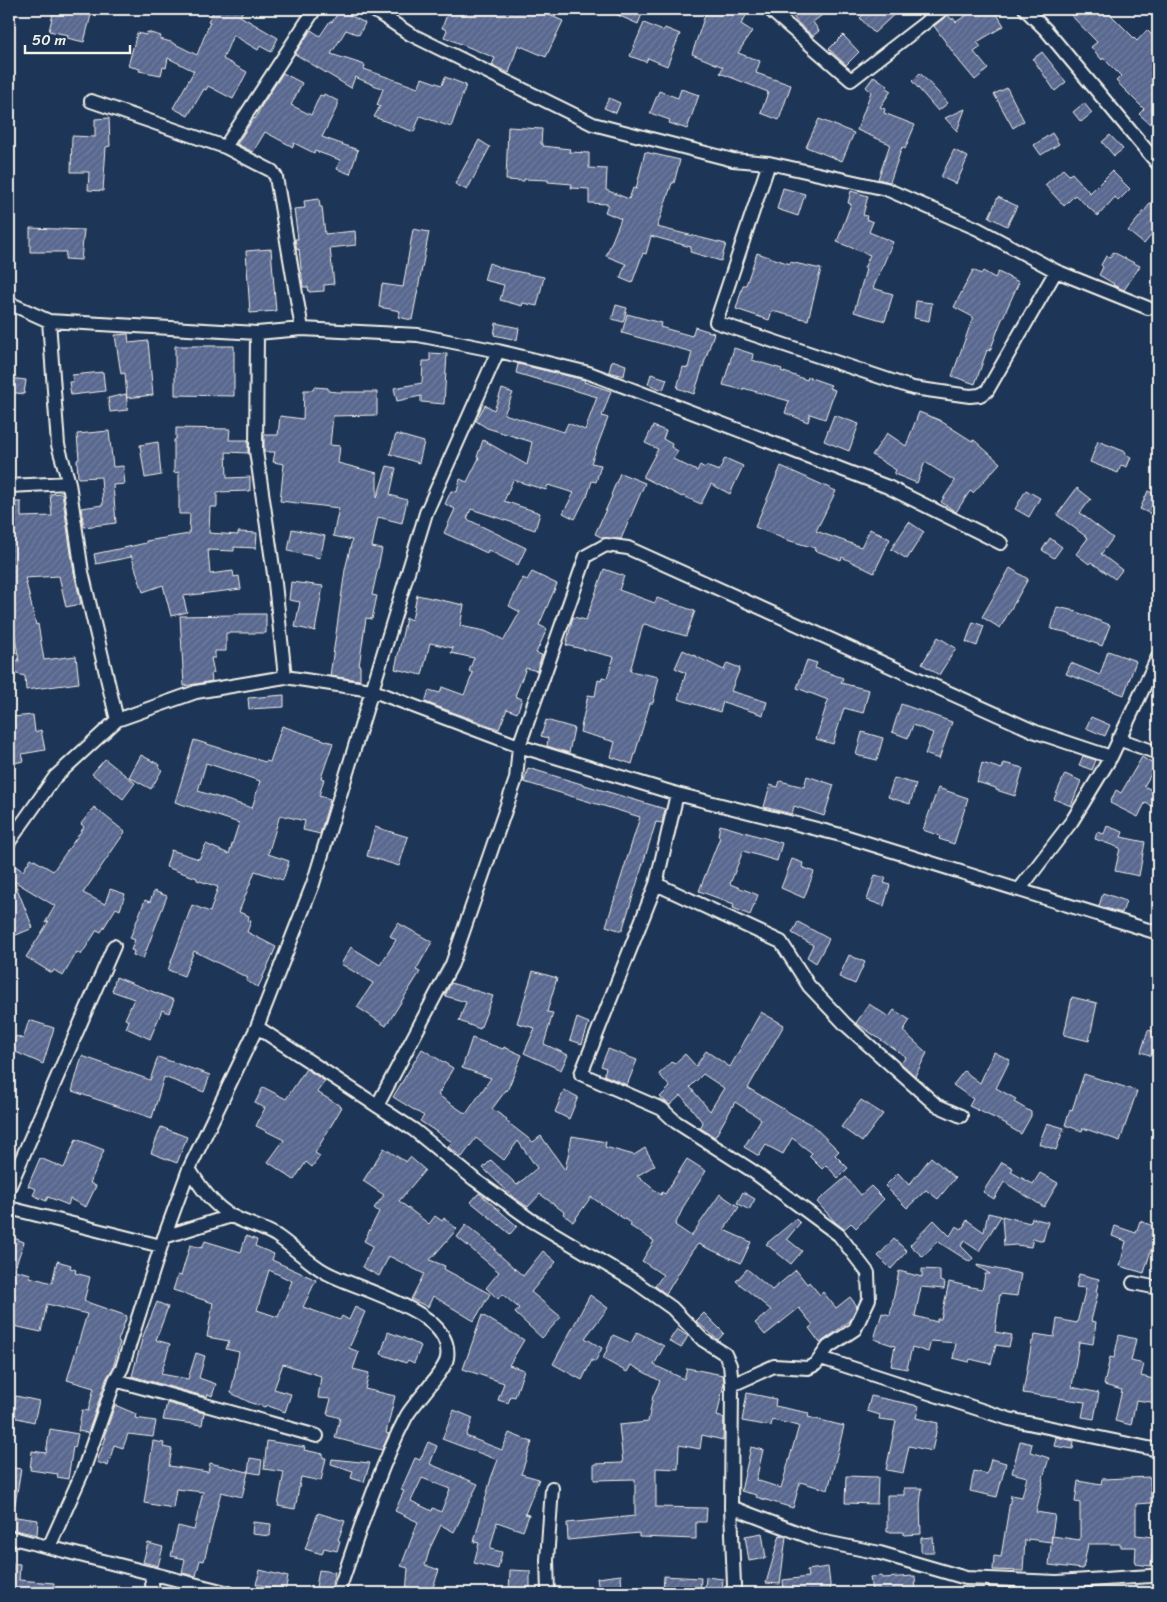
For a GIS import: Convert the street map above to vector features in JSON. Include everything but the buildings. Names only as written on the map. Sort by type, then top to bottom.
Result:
[{"type":"street","points":[[225,147],[315,9]]},
{"type":"street","points":[[372,9],[410,34],[593,124],[733,160],[769,163],[886,189],[978,228],[1056,271],[1148,308]]},
{"type":"street","points":[[769,9],[851,80],[943,9]]},
{"type":"street","points":[[1025,9],[1046,30],[1158,164]]},
{"type":"street","points":[[91,101],[225,147],[272,171],[276,177],[302,329]]},
{"type":"street","points":[[769,163],[716,322],[913,388],[970,396],[980,395],[987,391],[1056,271]]},
{"type":"street","points":[[9,304],[49,321],[257,333],[302,329],[418,335],[498,350],[589,373],[715,420],[888,487],[1001,543]]},
{"type":"street","points":[[49,321],[58,445],[69,483],[82,572],[117,720]]},
{"type":"street","points":[[257,333],[256,451],[274,574],[284,677]]},
{"type":"street","points":[[49,1547],[84,1472],[115,1380],[122,1368],[162,1242],[189,1169],[257,1027],[313,884],[426,513],[498,350]]},
{"type":"street","points":[[9,486],[69,483]]},
{"type":"street","points":[[377,1106],[452,964],[516,779],[519,746],[586,556],[606,545],[628,548],[1036,732],[1110,757]]},
{"type":"street","points":[[1019,890],[1072,820],[1110,757],[1158,657]]},
{"type":"street","points":[[10,837],[55,777],[117,720],[196,692],[284,677],[371,690],[519,746],[677,794],[841,836],[1158,933]]},
{"type":"street","points":[[1118,739],[1158,753]]},
{"type":"street","points":[[677,794],[656,884],[581,1074],[662,1109],[676,1122],[751,1170],[839,1235],[868,1273],[869,1299],[855,1328],[828,1347],[816,1364],[808,1368],[774,1366],[732,1385]]},
{"type":"street","points":[[656,884],[781,942],[809,986],[845,1024],[936,1104],[961,1116]]},
{"type":"street","points":[[9,1188],[114,946]]},
{"type":"street","points":[[257,1027],[414,1130],[474,1179],[531,1220],[634,1281],[672,1308],[703,1340],[726,1354],[730,1365],[732,1385],[731,1507],[733,1593]]},
{"type":"street","points":[[189,1169],[199,1186],[211,1200],[230,1216],[275,1235],[325,1272],[350,1284],[382,1295],[422,1316],[440,1330],[447,1342],[447,1360],[408,1414],[378,1478],[338,1593]]},
{"type":"street","points":[[9,1208],[162,1242],[230,1216]]},
{"type":"street","points":[[1133,1283],[1158,1288]]},
{"type":"street","points":[[822,1358],[1009,1419],[1158,1450]]},
{"type":"street","points":[[730,1365],[749,1378]]},
{"type":"street","points":[[115,1380],[318,1436]]},
{"type":"street","points":[[548,1593],[547,1560],[552,1488]]},
{"type":"street","points":[[731,1507],[820,1541],[880,1553],[966,1578],[1056,1582],[1151,1576]]},
{"type":"street","points":[[9,1537],[229,1593]]},
{"type":"street","points":[[151,1573],[153,1593]]}]
